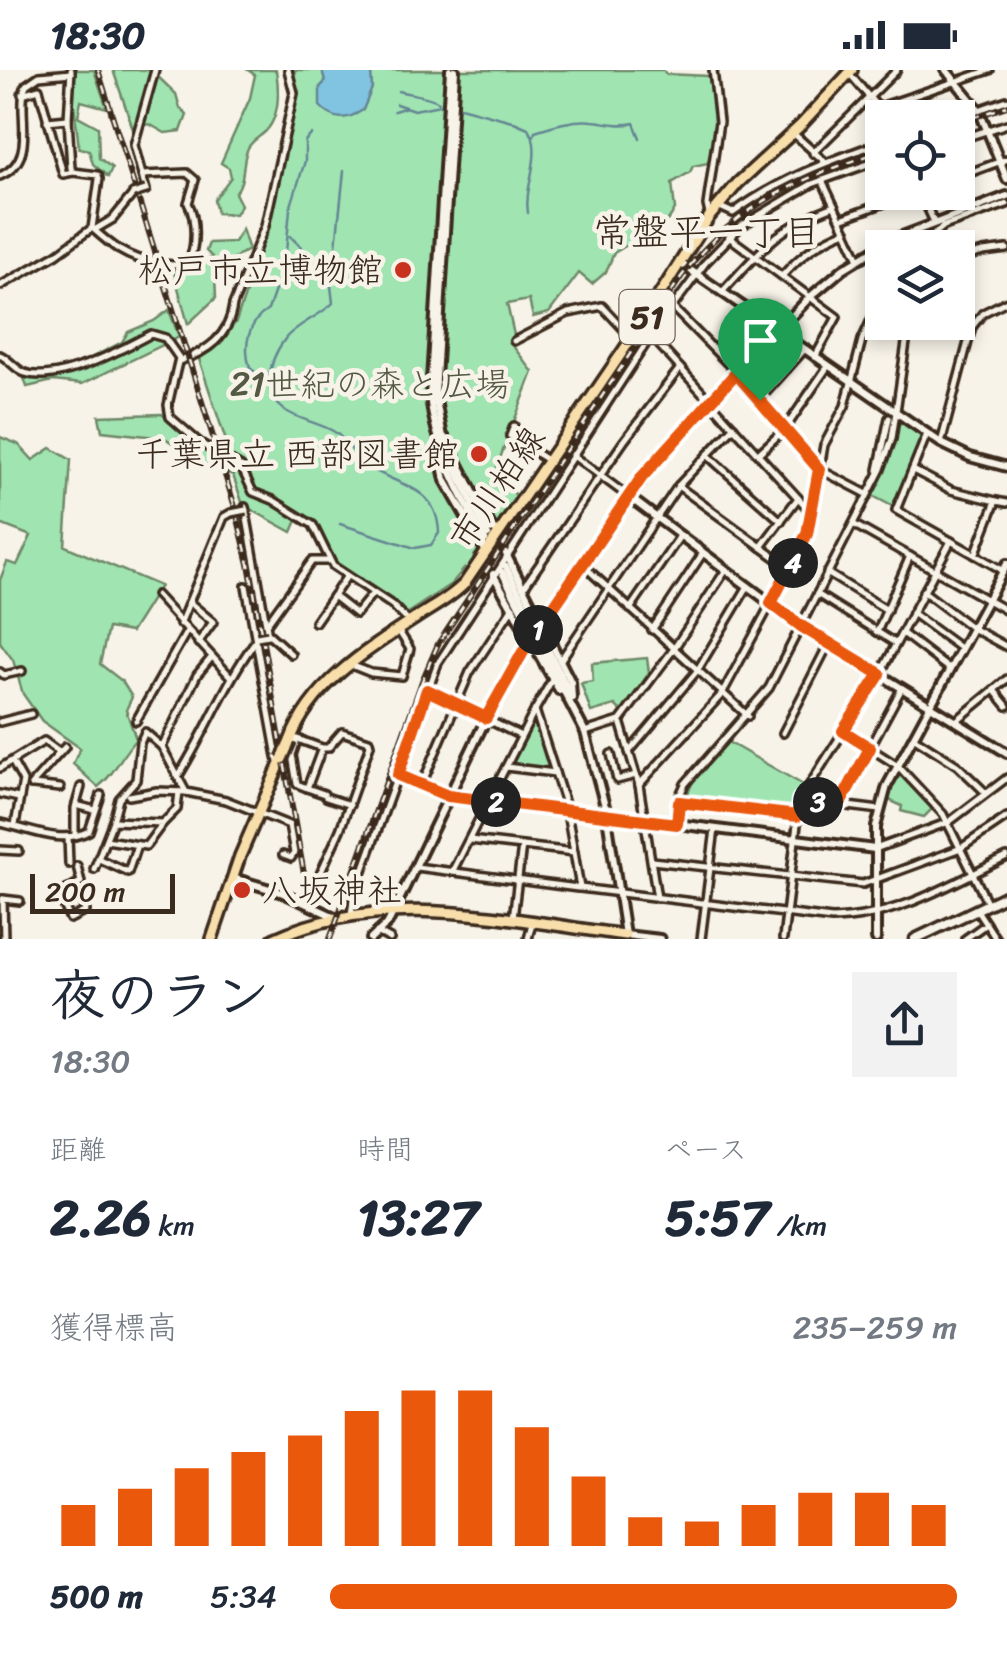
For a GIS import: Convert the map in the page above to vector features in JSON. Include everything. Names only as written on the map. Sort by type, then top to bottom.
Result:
[{"type":"main road","name":"市川柏線","points":[[212,939],[281,762],[320,692],[398,630],[458,590],[486,552],[491,536],[550,462],[709,216],[850,72]]},
{"type":"main road","points":[[915,939],[1007,895]]},
{"type":"main road","points":[[273,939],[335,917],[393,911],[447,912],[625,938]]},
{"type":"street","points":[[0,286],[113,219],[133,194],[146,190],[134,145],[155,70]]},
{"type":"street","points":[[179,361],[212,347],[232,318],[264,226],[294,93],[288,70]]},
{"type":"street","points":[[452,70],[434,374],[442,447],[439,462],[445,480],[486,552]]},
{"type":"street","points":[[709,216],[707,205],[719,122],[713,70]]},
{"type":"street","points":[[813,152],[897,70]]},
{"type":"street","points":[[946,70],[979,110],[1004,160],[1007,178]]},
{"type":"street","points":[[901,100],[990,70]]},
{"type":"street","points":[[0,176],[13,168],[26,134],[22,94],[26,85],[35,78],[71,72],[68,119],[73,172]]},
{"type":"street","points":[[850,72],[872,98]]},
{"type":"street","points":[[22,94],[39,89],[63,174],[99,176],[93,228],[104,242],[121,254],[154,263],[186,264],[192,255],[195,219],[188,203],[195,180],[187,174],[142,175]]},
{"type":"street","points":[[975,111],[1007,100]]},
{"type":"street","points":[[47,121],[68,119]]},
{"type":"street","points":[[975,134],[1007,124]]},
{"type":"street","points":[[792,133],[825,162]]},
{"type":"street","points":[[718,205],[733,214],[770,188],[865,148]]},
{"type":"street","points":[[975,171],[1004,160]]},
{"type":"street","points":[[446,161],[429,374],[432,421],[491,536]]},
{"type":"street","points":[[352,914],[354,895],[438,663],[651,336],[729,237],[766,209],[822,180],[865,166]]},
{"type":"street","points":[[822,180],[859,258]]},
{"type":"street","points":[[374,936],[388,923],[486,718],[532,639],[658,457],[810,296],[859,258],[934,222],[1007,200]]},
{"type":"street","points":[[939,230],[1007,200]]},
{"type":"street","points":[[722,292],[790,225],[834,206]]},
{"type":"street","points":[[840,219],[866,210]]},
{"type":"street","points":[[927,210],[934,222]]},
{"type":"street","points":[[782,276],[820,241],[846,232]]},
{"type":"street","points":[[729,237],[838,317],[816,357]]},
{"type":"street","points":[[975,254],[1007,250]]},
{"type":"street","points":[[680,263],[852,382],[892,415],[970,457],[1007,467]]},
{"type":"street","points":[[940,443],[973,324],[990,307],[1007,301]]},
{"type":"street","points":[[514,341],[568,314],[602,306],[632,338]]},
{"type":"street","points":[[673,308],[737,373],[819,469],[867,494]]},
{"type":"street","points":[[639,784],[722,694],[790,568],[807,534],[824,445],[845,406],[865,333]]},
{"type":"street","points":[[0,354],[24,372],[38,374],[100,361],[156,334],[172,345],[179,361],[168,406],[170,417],[200,443],[238,464],[254,492],[312,525],[328,561],[410,622]]},
{"type":"street","points":[[651,336],[812,513]]},
{"type":"street","points":[[677,824],[679,802],[690,777],[769,688],[877,474],[892,439],[892,415],[906,340]]},
{"type":"street","points":[[760,400],[804,349]]},
{"type":"street","points":[[758,454],[785,430],[828,366]]},
{"type":"street","points":[[523,587],[680,368]]},
{"type":"street","points":[[514,426],[510,436],[550,462]]},
{"type":"street","points":[[560,661],[678,486],[734,427]]},
{"type":"street","points":[[441,433],[492,528],[491,536]]},
{"type":"street","points":[[876,939],[880,810],[913,737],[1005,570],[896,510],[927,434]]},
{"type":"street","points":[[572,455],[801,626],[1007,753]]},
{"type":"street","points":[[707,455],[781,521]]},
{"type":"street","points":[[913,470],[950,490],[1007,502]]},
{"type":"street","points":[[678,486],[790,568]]},
{"type":"street","points":[[761,547],[798,498]]},
{"type":"street","points":[[975,555],[996,501]]},
{"type":"street","points":[[180,624],[224,517],[245,508],[269,635],[291,654]]},
{"type":"street","points":[[852,524],[1007,610]]},
{"type":"street","points":[[630,609],[680,536]]},
{"type":"street","points":[[783,939],[800,800],[880,674],[951,541]]},
{"type":"street","points":[[652,630],[703,553]]},
{"type":"street","points":[[506,554],[573,687],[572,698]]},
{"type":"street","points":[[877,632],[910,556]]},
{"type":"street","points":[[268,622],[312,561],[328,561]]},
{"type":"street","points":[[582,565],[748,716]]},
{"type":"street","points":[[585,732],[620,721],[674,650],[726,570]]},
{"type":"street","points":[[500,571],[513,607],[563,698],[575,710]]},
{"type":"street","points":[[500,571],[572,698],[575,710]]},
{"type":"street","points":[[500,571],[585,732],[607,816],[625,938],[660,939]]},
{"type":"street","points":[[827,573],[887,610]]},
{"type":"street","points":[[315,622],[347,576]]},
{"type":"street","points":[[246,586],[281,762]]},
{"type":"street","points":[[629,752],[697,671],[748,586]]},
{"type":"street","points":[[923,591],[972,628],[1007,647]]},
{"type":"street","points":[[333,596],[356,614],[373,593]]},
{"type":"street","points":[[817,594],[896,643]]},
{"type":"street","points":[[156,596],[230,676]]},
{"type":"street","points":[[188,601],[214,622],[198,642]]},
{"type":"street","points":[[422,784],[455,703],[478,659],[513,607]]},
{"type":"street","points":[[912,612],[960,648]]},
{"type":"street","points":[[351,665],[371,673],[402,676],[410,648],[398,630]]},
{"type":"street","points":[[136,721],[186,631]]},
{"type":"street","points":[[902,632],[950,668]]},
{"type":"street","points":[[178,774],[202,737],[230,676],[256,638],[269,635]]},
{"type":"street","points":[[783,734],[829,643]]},
{"type":"street","points":[[162,747],[198,676],[212,657]]},
{"type":"street","points":[[0,672],[4,675],[22,671]]},
{"type":"street","points":[[452,872],[552,678]]},
{"type":"street","points":[[956,721],[1007,679]]},
{"type":"street","points":[[840,804],[902,688]]},
{"type":"street","points":[[427,690],[521,736]]},
{"type":"street","points":[[994,690],[1007,706]]},
{"type":"street","points":[[534,710],[567,811],[580,888]]},
{"type":"street","points":[[0,722],[31,714]]},
{"type":"street","points":[[620,721],[639,784],[657,898]]},
{"type":"street","points":[[843,731],[898,766],[949,822],[988,904]]},
{"type":"street","points":[[307,903],[350,805],[370,743],[342,732],[328,748],[293,739],[297,784],[350,805]]},
{"type":"street","points":[[94,869],[119,799],[136,780],[142,737],[147,733],[162,747],[178,774],[183,792],[150,843],[106,840]]},
{"type":"street","points":[[913,737],[957,766],[986,794]]},
{"type":"street","points":[[0,768],[44,741],[62,750],[32,785]]},
{"type":"street","points":[[307,788],[322,748]]},
{"type":"street","points":[[611,754],[617,780],[636,774]]},
{"type":"street","points":[[13,763],[22,783],[15,826]]},
{"type":"street","points":[[506,767],[555,773]]},
{"type":"street","points":[[398,775],[448,796],[876,848],[949,822],[1007,778]]},
{"type":"street","points":[[22,783],[60,788]]},
{"type":"street","points":[[68,864],[81,787]]},
{"type":"street","points":[[129,796],[183,792],[226,800],[289,824],[294,853],[291,858],[283,856]]},
{"type":"street","points":[[0,794],[19,798]]},
{"type":"street","points":[[0,822],[51,836],[71,837],[88,830],[101,795]]},
{"type":"street","points":[[800,800],[880,810]]},
{"type":"street","points":[[679,802],[798,816]]},
{"type":"street","points":[[76,804],[94,810]]},
{"type":"street","points":[[652,861],[844,884],[876,882],[961,848],[1007,817]]},
{"type":"street","points":[[113,820],[162,823]]},
{"type":"street","points":[[701,939],[715,829]]},
{"type":"street","points":[[469,840],[574,852]]},
{"type":"street","points":[[99,859],[128,872],[138,845]]},
{"type":"street","points":[[512,921],[522,846]]},
{"type":"street","points":[[0,850],[19,851]]},
{"type":"street","points":[[413,867],[832,920],[876,916],[903,907],[1007,857]]},
{"type":"street","points":[[75,886],[86,911],[70,919],[59,894],[81,882],[78,866]]},
{"type":"street","points":[[233,878],[307,903],[335,917]]},
{"type":"street","points":[[4,939],[2,899],[20,901]]},
{"type":"street","points":[[977,910],[996,939]]},
{"type":"street","points":[[528,939],[532,923]]},
{"type":"street","points":[[965,939],[986,924]]},
{"type":"street","points":[[374,936],[390,939]]},
{"type":"green space","points":[[70,70],[94,70],[107,108],[81,101],[78,116],[98,127],[99,158],[112,168],[108,177],[93,164],[89,150],[79,148]]},
{"type":"green space","points":[[113,70],[151,70],[176,94],[187,115],[181,131],[165,133],[149,124],[133,129]]},
{"type":"green space","points":[[248,70],[276,70],[276,110],[271,125],[246,153],[241,183],[235,193],[241,205],[235,214],[217,213],[214,200],[231,177],[229,168],[221,163],[250,98],[255,75]]},
{"type":"green space","name":"21世紀の森と広場","points":[[294,70],[663,70],[666,74],[709,76],[714,119],[708,163],[693,166],[672,183],[675,210],[668,220],[614,253],[606,272],[592,284],[579,273],[549,313],[533,317],[529,300],[507,304],[514,335],[509,341],[533,372],[497,466],[518,499],[474,556],[472,570],[465,568],[451,584],[406,614],[332,560],[318,526],[298,518],[292,532],[243,505],[233,475],[202,463],[165,438],[102,431],[99,416],[162,414],[201,446],[229,450],[199,359],[214,349],[236,322],[269,225],[297,97]]},
{"type":"green space","points":[[242,229],[249,250],[215,274],[216,298],[188,324],[173,269],[213,258],[206,251],[209,243],[234,242]]},
{"type":"green space","points":[[169,310],[179,337],[82,384],[53,381],[27,387],[24,378],[63,372],[122,342],[128,332]]},
{"type":"green space","points":[[900,420],[923,437],[894,507],[871,495]]},
{"type":"green space","points":[[0,437],[18,444],[33,460],[51,448],[71,460],[65,546],[160,586],[131,632],[108,628],[100,664],[122,681],[132,697],[126,710],[136,739],[98,787],[73,764],[80,748],[42,721],[23,694],[13,660],[0,642],[0,580],[7,562],[17,565],[31,536],[0,524]]},
{"type":"green space","points":[[647,658],[649,673],[622,712],[615,705],[591,712],[581,683],[593,681],[592,663]]},
{"type":"green space","points":[[535,720],[551,771],[510,765]]},
{"type":"green space","points":[[728,742],[805,786],[796,812],[685,800],[694,779]]},
{"type":"green space","points":[[898,772],[934,807],[924,817],[901,811],[902,806],[887,799]]},
{"type":"water","points":[[322,70],[371,70],[372,88],[363,110],[340,118],[320,106],[320,87],[325,82]]},
{"type":"waterway","points":[[398,91],[439,102]]},
{"type":"waterway","points":[[396,104],[414,110],[445,104]]},
{"type":"waterway","points":[[453,105],[512,121]]},
{"type":"waterway","points":[[394,111],[404,108]]},
{"type":"waterway","points":[[514,122],[528,128],[533,137],[535,131],[571,122],[634,123],[640,138]]},
{"type":"waterway","points":[[269,373],[260,376],[250,368],[247,343],[256,321],[268,310],[285,262],[290,209],[305,161],[305,141],[312,134]]},
{"type":"waterway","points":[[528,213],[533,138]]},
{"type":"waterway","points":[[340,524],[415,548],[431,545],[439,533],[431,504],[423,495],[377,472],[338,434],[284,410],[272,395],[271,371],[281,344],[295,329],[333,303],[329,269],[336,246],[344,171]]},
{"type":"waterway","points":[[282,274],[294,267],[300,257],[301,247],[290,236]]},
{"type":"tunnel","points":[[491,541],[504,565]]},
{"type":"tunnel","points":[[488,547],[501,571]]},
{"type":"railway","points":[[98,70],[235,507],[249,564],[304,874]]},
{"type":"railway","points":[[975,117],[1007,106]]},
{"type":"railway","points":[[330,939],[438,644],[681,277],[724,230],[747,212],[796,184],[865,157]]},
{"type":"place","name":"松戸市立博物館","points":[[403,270]]},
{"type":"place","name":"千葉県立 西部図書館","points":[[479,454]]},
{"type":"place","name":"八坂神社","points":[[242,890]]},
{"type":"district","name":"常盤平一丁目","points":[[707,232]]},
{"type":"route","points":[[736,373],[760,400],[819,469],[807,534],[771,603],[880,674],[843,731],[870,748],[840,804],[800,800],[798,816],[679,802],[677,824],[448,796],[398,775],[427,690],[486,718],[523,652],[658,457],[736,373]]}]
